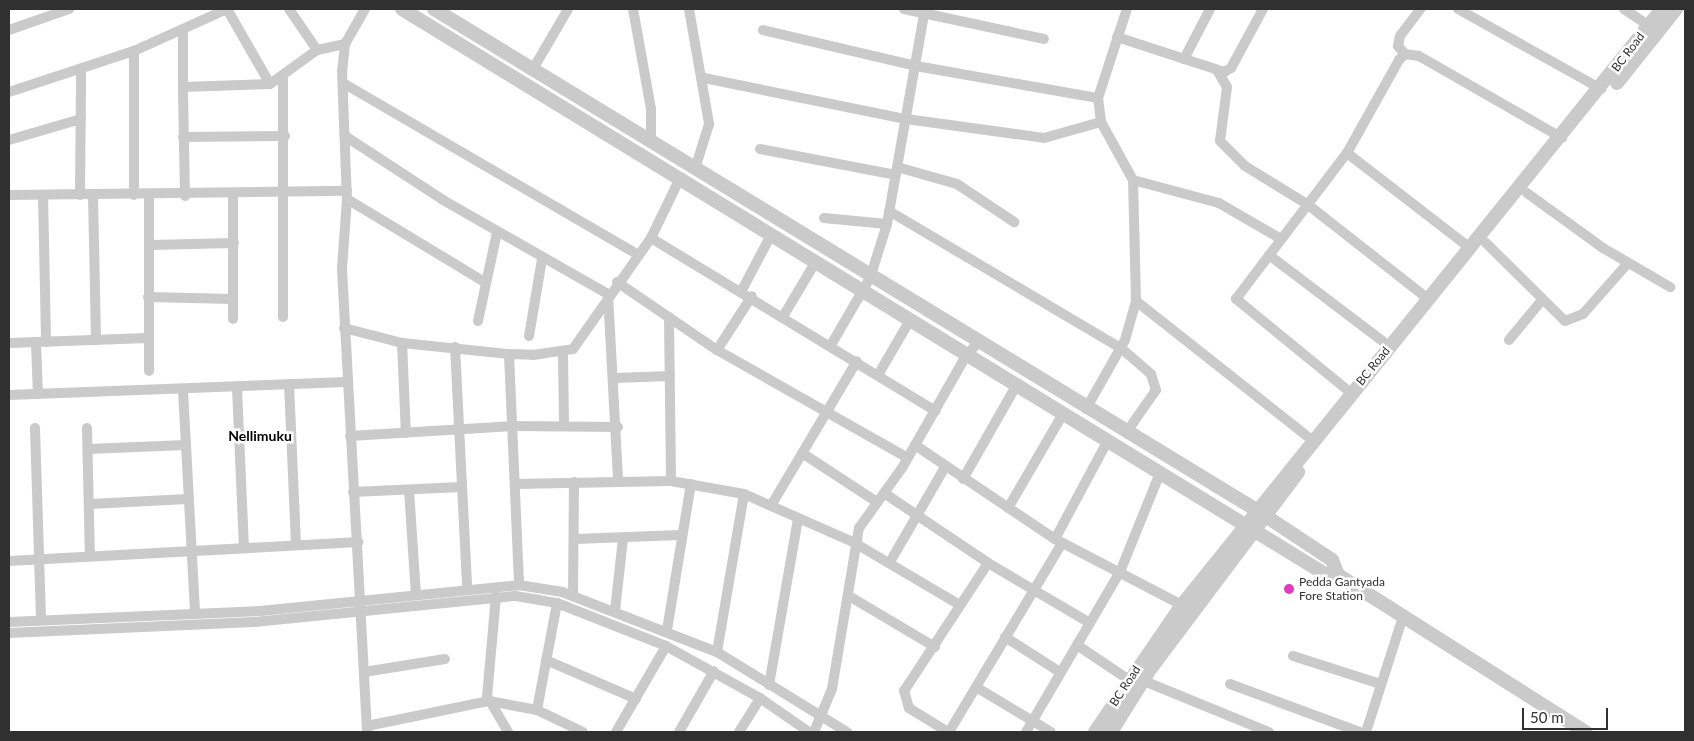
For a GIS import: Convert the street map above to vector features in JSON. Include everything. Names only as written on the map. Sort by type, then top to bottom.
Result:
[{"type":"street","points":[[9,30],[69,9]]},
{"type":"street","points":[[9,92],[134,51],[183,32],[227,9],[270,84]]},
{"type":"street","points":[[289,9],[317,50]]},
{"type":"street","points":[[365,9],[346,44],[343,83],[347,195],[343,325],[353,492],[364,608],[364,672],[367,729],[489,701],[537,710],[583,732]]},
{"type":"street","points":[[402,9],[1325,574],[1338,575],[1585,732]]},
{"type":"street","points":[[434,9],[651,140],[870,278],[1262,514],[1332,560],[1338,575]]},
{"type":"street","points":[[532,69],[568,9]]},
{"type":"street","points":[[633,9],[651,109],[651,140]]},
{"type":"street","points":[[688,9],[704,78],[709,124],[696,169]]},
{"type":"street","points":[[904,9],[925,11],[1044,39]]},
{"type":"street","points":[[1086,409],[1121,348],[1136,301],[1132,180],[1101,122],[1098,98],[1116,36],[1127,9]]},
{"type":"street","points":[[1184,59],[1210,9]]},
{"type":"street","points":[[1116,36],[1218,72],[1231,68],[1263,9]]},
{"type":"street","points":[[1420,9],[1400,36],[1398,46],[1405,54],[1428,60],[1560,144]]},
{"type":"street","points":[[1458,9],[1601,89]]},
{"type":"street","points":[[1624,9],[1652,29]]},
{"type":"street","name":"BC Road","points":[[1095,732],[1182,605],[1251,529],[1312,440],[1470,248],[1560,144],[1652,29],[1662,9]]},
{"type":"street","name":"BC Road","points":[[1262,514],[1527,193],[1560,144],[1601,89],[1652,29],[1676,9]]},
{"type":"street","points":[[832,345],[870,278],[887,224],[925,11]]},
{"type":"street","points":[[763,30],[916,66],[1098,98]]},
{"type":"street","points":[[183,32],[185,196]]},
{"type":"street","points":[[183,86],[270,84],[283,79],[317,50],[346,44]]},
{"type":"street","points":[[134,51],[134,195]]},
{"type":"street","points":[[1351,393],[1238,303],[1238,294],[1307,207],[1346,153],[1405,54]]},
{"type":"street","points":[[80,194],[81,69]]},
{"type":"street","points":[[1218,72],[1227,87],[1220,141],[1245,166],[1307,207],[1428,299]]},
{"type":"street","points":[[704,78],[906,119],[1044,138],[1101,122]]},
{"type":"street","points":[[283,79],[285,192],[283,317]]},
{"type":"street","points":[[343,83],[639,255]]},
{"type":"street","points":[[9,140],[81,119]]},
{"type":"street","points":[[183,137],[284,136]]},
{"type":"street","points":[[345,136],[497,232],[608,294]]},
{"type":"street","points":[[760,149],[897,171],[957,184],[1014,222]]},
{"type":"street","points":[[1346,153],[1470,248]]},
{"type":"street","points":[[343,325],[402,342],[509,354],[563,352],[581,339],[608,294],[651,238],[679,180]]},
{"type":"street","points":[[1132,180],[1219,203],[1281,239]]},
{"type":"street","points":[[9,195],[185,196],[285,192],[347,195],[486,283]]},
{"type":"street","points":[[1527,193],[1628,263],[1670,287]]},
{"type":"street","points":[[233,194],[233,319]]},
{"type":"street","points":[[43,195],[46,342]]},
{"type":"street","points":[[93,195],[96,340]]},
{"type":"street","points":[[148,371],[149,196]]},
{"type":"street","points":[[889,211],[1121,348],[1156,383],[1151,401],[1126,433]]},
{"type":"street","points":[[824,218],[887,224]]},
{"type":"street","points":[[478,321],[497,232]]},
{"type":"street","points":[[742,290],[771,235]]},
{"type":"street","points":[[651,238],[784,315],[936,411]]},
{"type":"street","points":[[150,245],[234,243]]},
{"type":"street","points":[[1486,243],[1558,317],[1572,321],[1628,263]]},
{"type":"street","points":[[1269,254],[1389,346]]},
{"type":"street","points":[[529,336],[542,258]]},
{"type":"street","points":[[784,315],[816,261]]},
{"type":"street","points":[[617,282],[717,350],[828,410],[908,458]]},
{"type":"street","points":[[608,294],[618,427],[618,481]]},
{"type":"street","points":[[717,350],[752,296]]},
{"type":"street","points":[[148,297],[233,299]]},
{"type":"street","points":[[1509,340],[1542,300]]},
{"type":"street","points":[[1136,301],[1312,440]]},
{"type":"street","points":[[668,317],[672,481]]},
{"type":"street","points":[[878,375],[910,320]]},
{"type":"street","points":[[9,343],[148,338]]},
{"type":"street","points":[[36,342],[38,394]]},
{"type":"street","points":[[402,342],[406,433]]},
{"type":"street","points":[[814,732],[832,689],[849,596],[853,542],[877,502],[908,458],[967,354],[978,343]]},
{"type":"street","points":[[455,347],[467,588]]},
{"type":"street","points":[[563,352],[564,426]]},
{"type":"street","points":[[509,354],[520,585]]},
{"type":"street","points":[[772,504],[857,361]]},
{"type":"street","points":[[615,378],[670,376]]},
{"type":"street","points":[[9,395],[237,388],[346,382]]},
{"type":"street","points":[[289,384],[296,545]]},
{"type":"street","points":[[963,479],[1016,386]]},
{"type":"street","points":[[237,388],[244,548]]},
{"type":"street","points":[[183,390],[195,614]]},
{"type":"street","points":[[1008,508],[1063,414]]},
{"type":"street","points":[[350,436],[513,426],[618,427]]},
{"type":"street","points":[[35,428],[40,620]]},
{"type":"street","points":[[87,428],[90,556]]},
{"type":"street","points":[[988,563],[903,698],[909,708],[949,732],[1033,592],[1108,440]]},
{"type":"street","points":[[88,449],[186,445]]},
{"type":"street","points":[[915,445],[963,479],[1059,541],[1182,605]]},
{"type":"street","points":[[802,454],[877,502]]},
{"type":"street","points":[[890,562],[945,466]]},
{"type":"street","points":[[1026,732],[1031,720],[1120,572],[1160,473]]},
{"type":"street","points":[[515,484],[672,481],[744,494],[772,504],[798,518],[853,542],[890,562],[960,605]]},
{"type":"street","points":[[572,596],[575,539],[574,482]]},
{"type":"street","points":[[667,630],[680,535],[691,484]]},
{"type":"street","points":[[353,492],[461,487]]},
{"type":"street","points":[[409,490],[416,595]]},
{"type":"street","points":[[884,493],[1033,592],[1090,623]]},
{"type":"street","points":[[717,652],[744,494]]},
{"type":"street","points":[[90,504],[188,499]]},
{"type":"street","points":[[769,685],[798,518]]},
{"type":"street","points":[[1110,732],[1251,529]]},
{"type":"street","points":[[575,539],[680,535]]},
{"type":"street","points":[[615,611],[623,538]]},
{"type":"street","points":[[9,561],[358,542]]},
{"type":"street","points":[[9,622],[364,608],[416,595],[467,588],[520,585],[572,596],[667,630],[717,652],[847,732]]},
{"type":"street","points":[[496,596],[486,682],[489,701],[508,732]]},
{"type":"street","points":[[9,633],[364,608],[496,596],[557,603],[666,646],[760,698],[809,732]]},
{"type":"street","points":[[849,596],[935,647]]},
{"type":"street","points":[[537,710],[557,603]]},
{"type":"street","points":[[1366,732],[1403,617]]},
{"type":"street","points":[[1005,637],[1060,672]]},
{"type":"street","points":[[1077,645],[1129,680]]},
{"type":"street","points":[[616,732],[666,646]]},
{"type":"street","points":[[1293,656],[1381,684]]},
{"type":"street","points":[[364,672],[445,659]]},
{"type":"street","points":[[546,660],[636,699]]},
{"type":"street","points":[[679,732],[714,671]]},
{"type":"street","points":[[1144,681],[1269,732]]},
{"type":"street","points":[[1230,684],[1360,732]]},
{"type":"street","points":[[976,687],[1051,732]]},
{"type":"street","points":[[739,732],[760,698]]},
{"type":"place","name":"Pedda Gantyada Fore Station","points":[[1289,589]]},
{"type":"district","name":"Nellimuku","points":[[260,436]]}]
